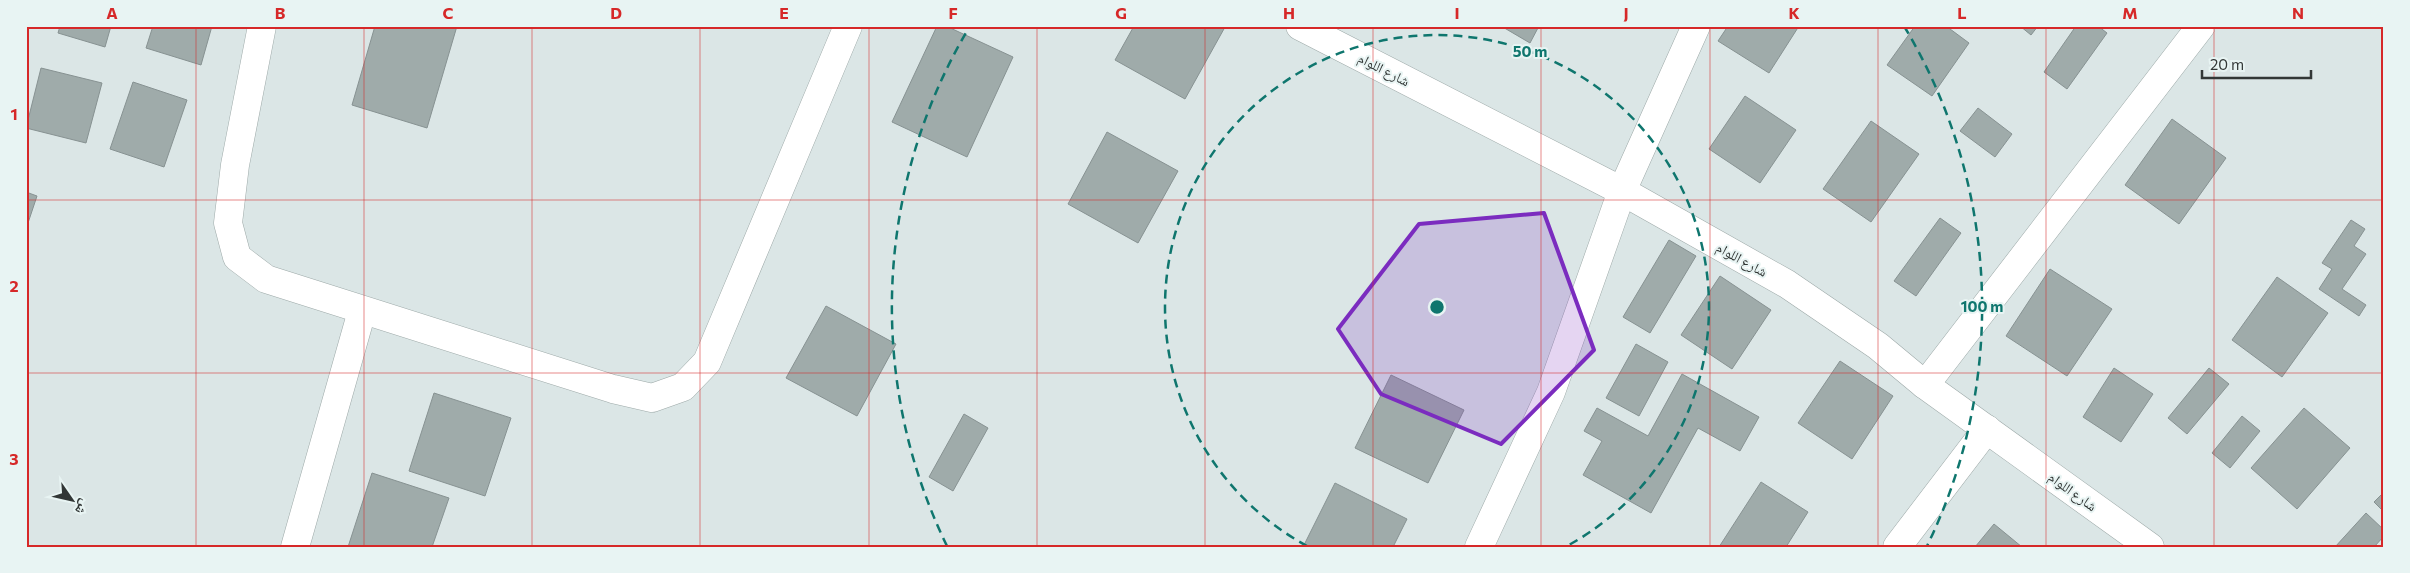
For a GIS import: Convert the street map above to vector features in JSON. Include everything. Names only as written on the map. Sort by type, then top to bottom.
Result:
[{"type":"street","points":[[262,26],[235,165],[228,223],[237,258],[266,279],[613,389],[652,398],[683,387],[707,362],[848,26]]},
{"type":"street","name":"شارع اللوام","points":[[1300,26],[1622,191],[1787,284],[1878,346],[1925,385],[2150,547]]},
{"type":"street","points":[[1479,547],[1551,392],[1622,191],[1696,26]]},
{"type":"street","points":[[1925,385],[2201,26]]},
{"type":"street","points":[[295,547],[362,311]]},
{"type":"street","points":[[1897,547],[1987,430]]},
{"type":"highlighted area","points":[[1544,213],[1594,350],[1501,444],[1381,394],[1338,329],[1419,224]]},
{"type":"building","points":[[60,26],[111,26],[105,47],[58,33]]},
{"type":"building","points":[[153,26],[212,26],[201,65],[146,48]]},
{"type":"building","points":[[375,26],[457,26],[427,128],[352,105]]},
{"type":"building","points":[[937,26],[946,26],[1013,57],[967,157],[892,122]]},
{"type":"building","points":[[1134,26],[1225,27],[1185,99],[1115,60]]},
{"type":"building","points":[[1501,26],[1539,26],[1530,43]]},
{"type":"building","points":[[1728,26],[1799,26],[1769,73],[1718,41]]},
{"type":"building","points":[[1915,26],[1946,26],[1969,43],[1932,96],[1887,65]]},
{"type":"building","points":[[2020,26],[2038,26],[2031,35]]},
{"type":"building","points":[[2076,26],[2098,26],[2107,33],[2067,89],[2044,72]]},
{"type":"building","points":[[41,68],[102,83],[86,143],[26,128]]},
{"type":"building","points":[[133,82],[187,100],[164,167],[110,149]]},
{"type":"building","points":[[1745,96],[1796,130],[1760,183],[1709,149]]},
{"type":"building","points":[[1978,108],[2012,134],[1995,157],[1960,131]]},
{"type":"building","points":[[2172,119],[2226,158],[2179,224],[2125,185]]},
{"type":"building","points":[[1871,121],[1919,154],[1871,222],[1823,189]]},
{"type":"building","points":[[1107,132],[1178,171],[1138,243],[1068,204]]},
{"type":"building","points":[[26,192],[37,196],[26,229]]},
{"type":"building","points":[[1940,218],[1961,233],[1916,296],[1894,281]]},
{"type":"building","points":[[2351,220],[2365,229],[2354,246],[2366,254],[2342,289],[2366,305],[2359,316],[2319,289],[2332,269],[2322,263]]},
{"type":"building","points":[[1669,240],[1696,256],[1650,333],[1623,317]]},
{"type":"building","points":[[2050,269],[2112,309],[2067,376],[2006,336]]},
{"type":"building","points":[[1720,276],[1771,310],[1732,369],[1681,335]]},
{"type":"building","points":[[2277,277],[2328,313],[2282,377],[2232,340]]},
{"type":"building","points":[[826,306],[896,344],[857,416],[786,378]]},
{"type":"building","points":[[1636,344],[1668,362],[1639,416],[1606,398]]},
{"type":"building","points":[[1840,361],[1893,396],[1852,459],[1798,423]]},
{"type":"building","points":[[2114,368],[2153,394],[2121,442],[2083,417]]},
{"type":"building","points":[[2209,368],[2229,384],[2187,434],[2168,418]]},
{"type":"building","points":[[1682,374],[1759,417],[1740,451],[1698,428],[1651,513],[1583,475],[1602,441],[1584,431],[1597,408],[1648,436]]},
{"type":"building","points":[[1391,375],[1464,410],[1428,483],[1355,448]]},
{"type":"building","points":[[434,393],[511,418],[485,496],[409,471]]},
{"type":"building","points":[[2304,408],[2350,448],[2297,509],[2251,468]]},
{"type":"building","points":[[964,414],[988,428],[953,491],[929,477]]},
{"type":"building","points":[[2242,416],[2260,431],[2230,468],[2212,453]]},
{"type":"building","points":[[372,473],[449,498],[432,547],[348,547]]},
{"type":"building","points":[[1761,482],[1808,512],[1786,547],[1719,547]]},
{"type":"building","points":[[1335,483],[1407,519],[1393,547],[1303,547]]},
{"type":"building","points":[[2384,492],[2384,512],[2374,502]]},
{"type":"building","points":[[2366,513],[2384,530],[2384,536],[2374,547],[2335,547]]},
{"type":"building","points":[[1994,524],[2022,547],[1975,547]]}]
